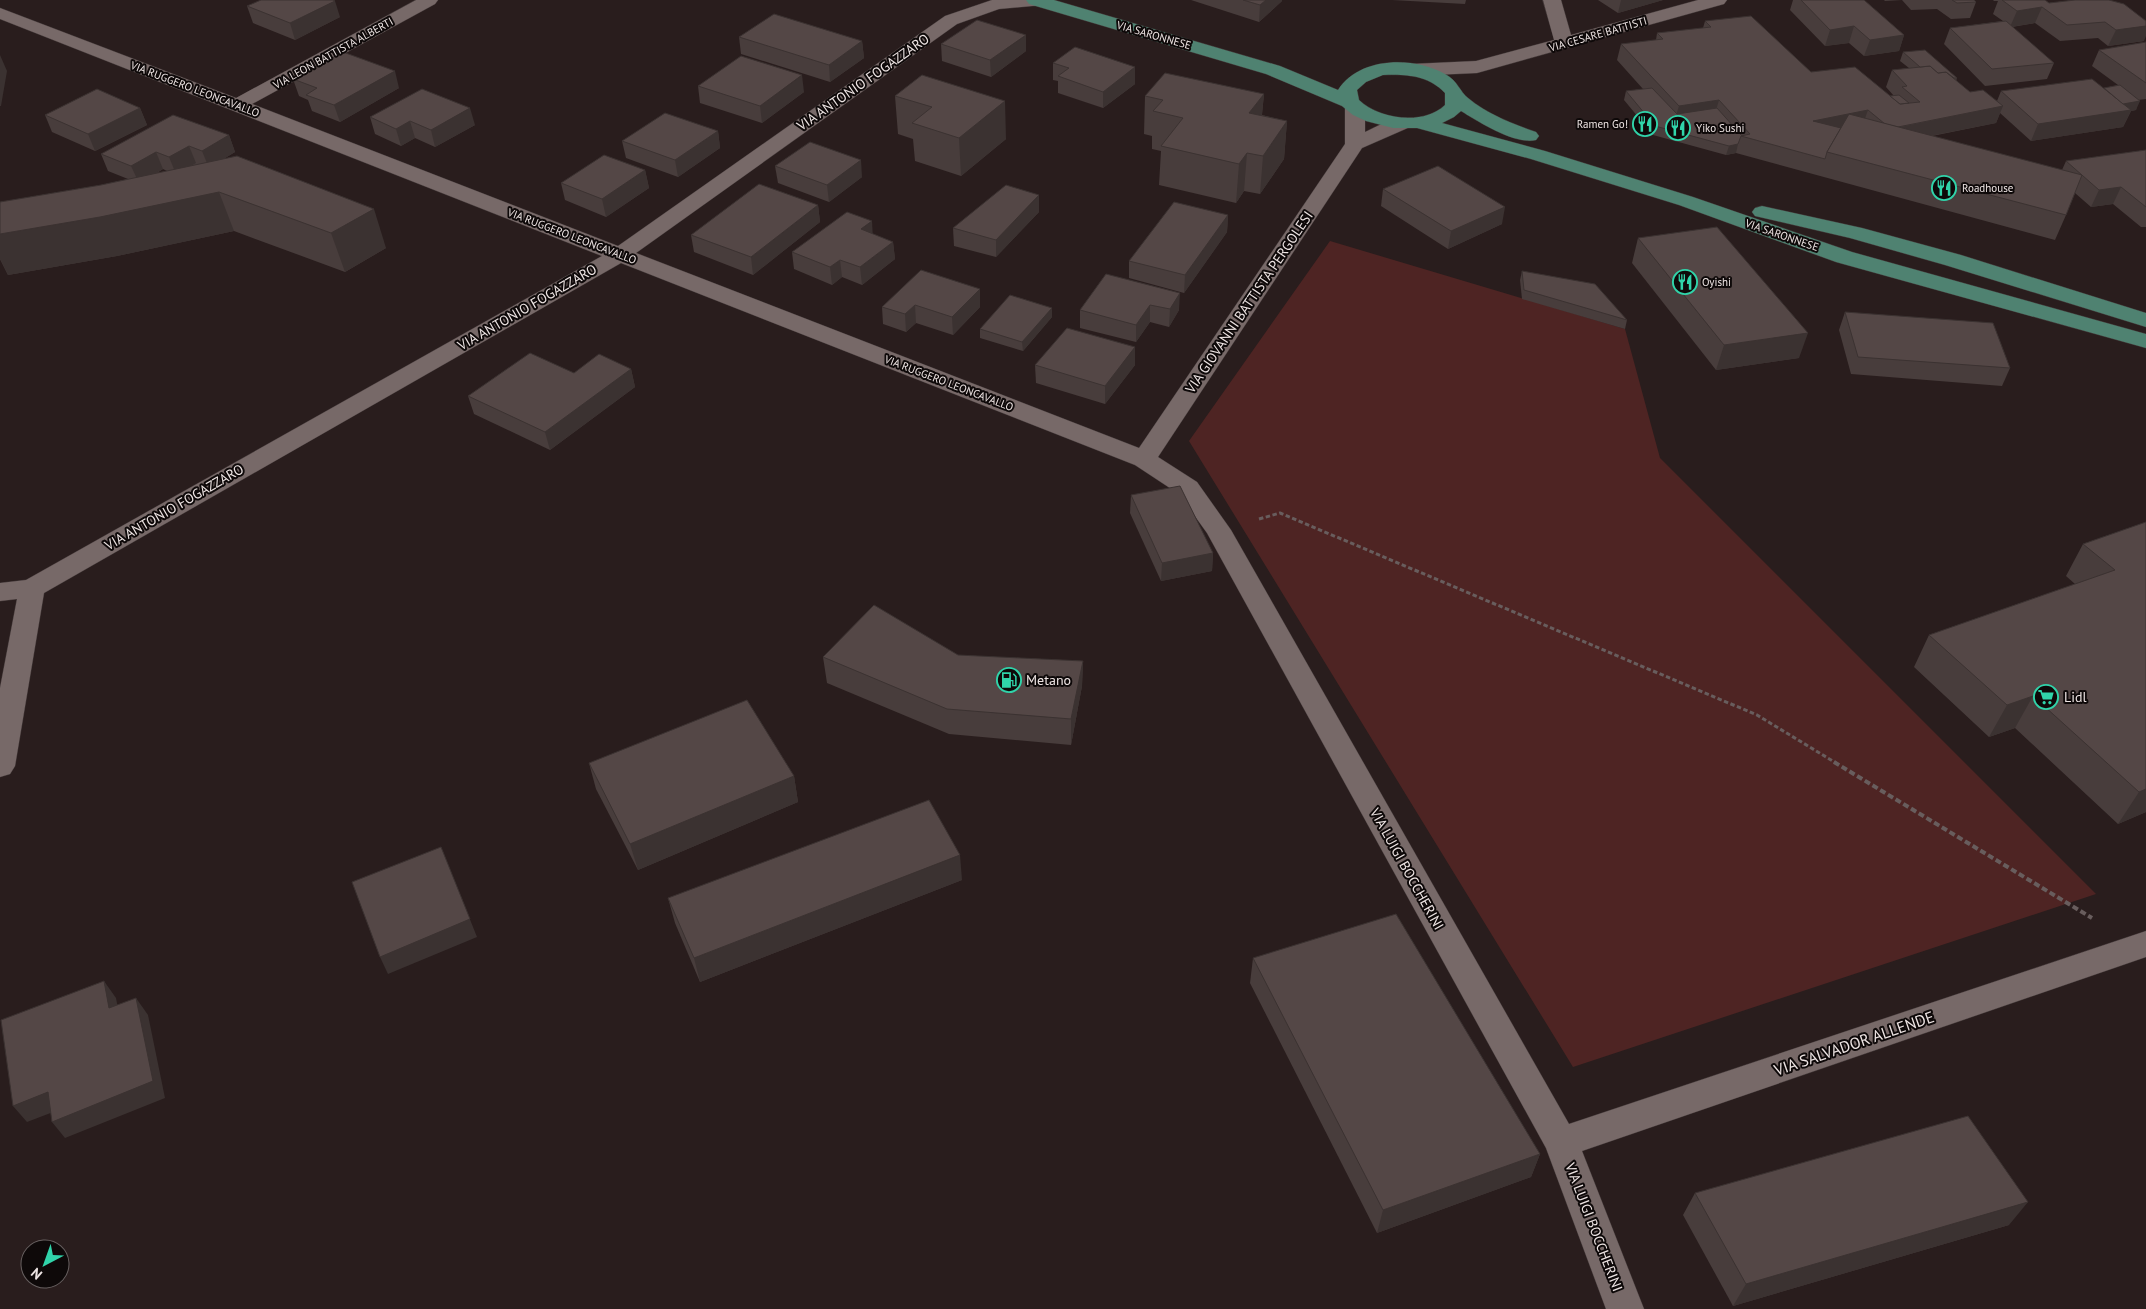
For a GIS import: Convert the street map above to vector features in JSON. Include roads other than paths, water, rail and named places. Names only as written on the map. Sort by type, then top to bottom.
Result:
[{"type":"main road","name":"VIA SARONNESE","points":[[1036,0],[1273,70],[1352,105],[1374,117],[1411,123],[1538,155],[1686,201],[1844,257],[2146,342]]},
{"type":"main road","name":"VIA SARONNESE","points":[[1273,70],[1359,76],[1382,69],[1412,70],[1438,78],[1454,94],[1488,120],[1510,130],[1700,189],[1761,212],[1854,233],[1953,260],[2146,320]]},
{"type":"main road","points":[[1352,105],[1347,90],[1349,85],[1359,76]]},
{"type":"main road","name":"VIA SARONNESE","points":[[1411,123],[1434,120],[1446,114],[1454,108],[1454,94]]},
{"type":"street","name":"VIA LEON BATTISTA ALBERTI","points":[[237,105],[429,0]]},
{"type":"street","name":"VIA ANTONIO FOGAZZARO","points":[[0,592],[32,588],[619,255],[951,20],[997,4],[1036,0]]},
{"type":"street","points":[[1552,0],[1564,44]]},
{"type":"street","name":"VIA CESARE BATTISTI","points":[[1412,70],[1477,67],[1718,0]]},
{"type":"street","name":"VIA RUGGERO LEONCAVALLO","points":[[0,13],[1144,459]]},
{"type":"street","name":"VIA CESARE BATTISTI","points":[[1454,94],[1477,67]]},
{"type":"street","points":[[1352,105],[1355,144],[1411,123]]},
{"type":"street","name":"VIA GIOVANNI BATTISTA PERGOLESI","points":[[1144,459],[1355,144]]},
{"type":"street","name":"VIA LUIGI BOCCHERINI","points":[[1144,459],[1188,488],[1218,530],[1561,1142],[1625,1309]]},
{"type":"street","points":[[0,766],[32,588]]},
{"type":"street","name":"VIA SALVADOR ALLENDE","points":[[1561,1142],[2143,945]]},
{"type":"place","name":"Ramen Go!","points":[[1645,124]]},
{"type":"place","name":"Yiko Sushi","points":[[1678,128]]},
{"type":"place","name":"Roadhouse","points":[[1944,188]]},
{"type":"place","name":"Oyishi","points":[[1685,282]]},
{"type":"place","name":"Metano","points":[[1009,680]]},
{"type":"place","name":"Lidl","points":[[2046,697]]}]
